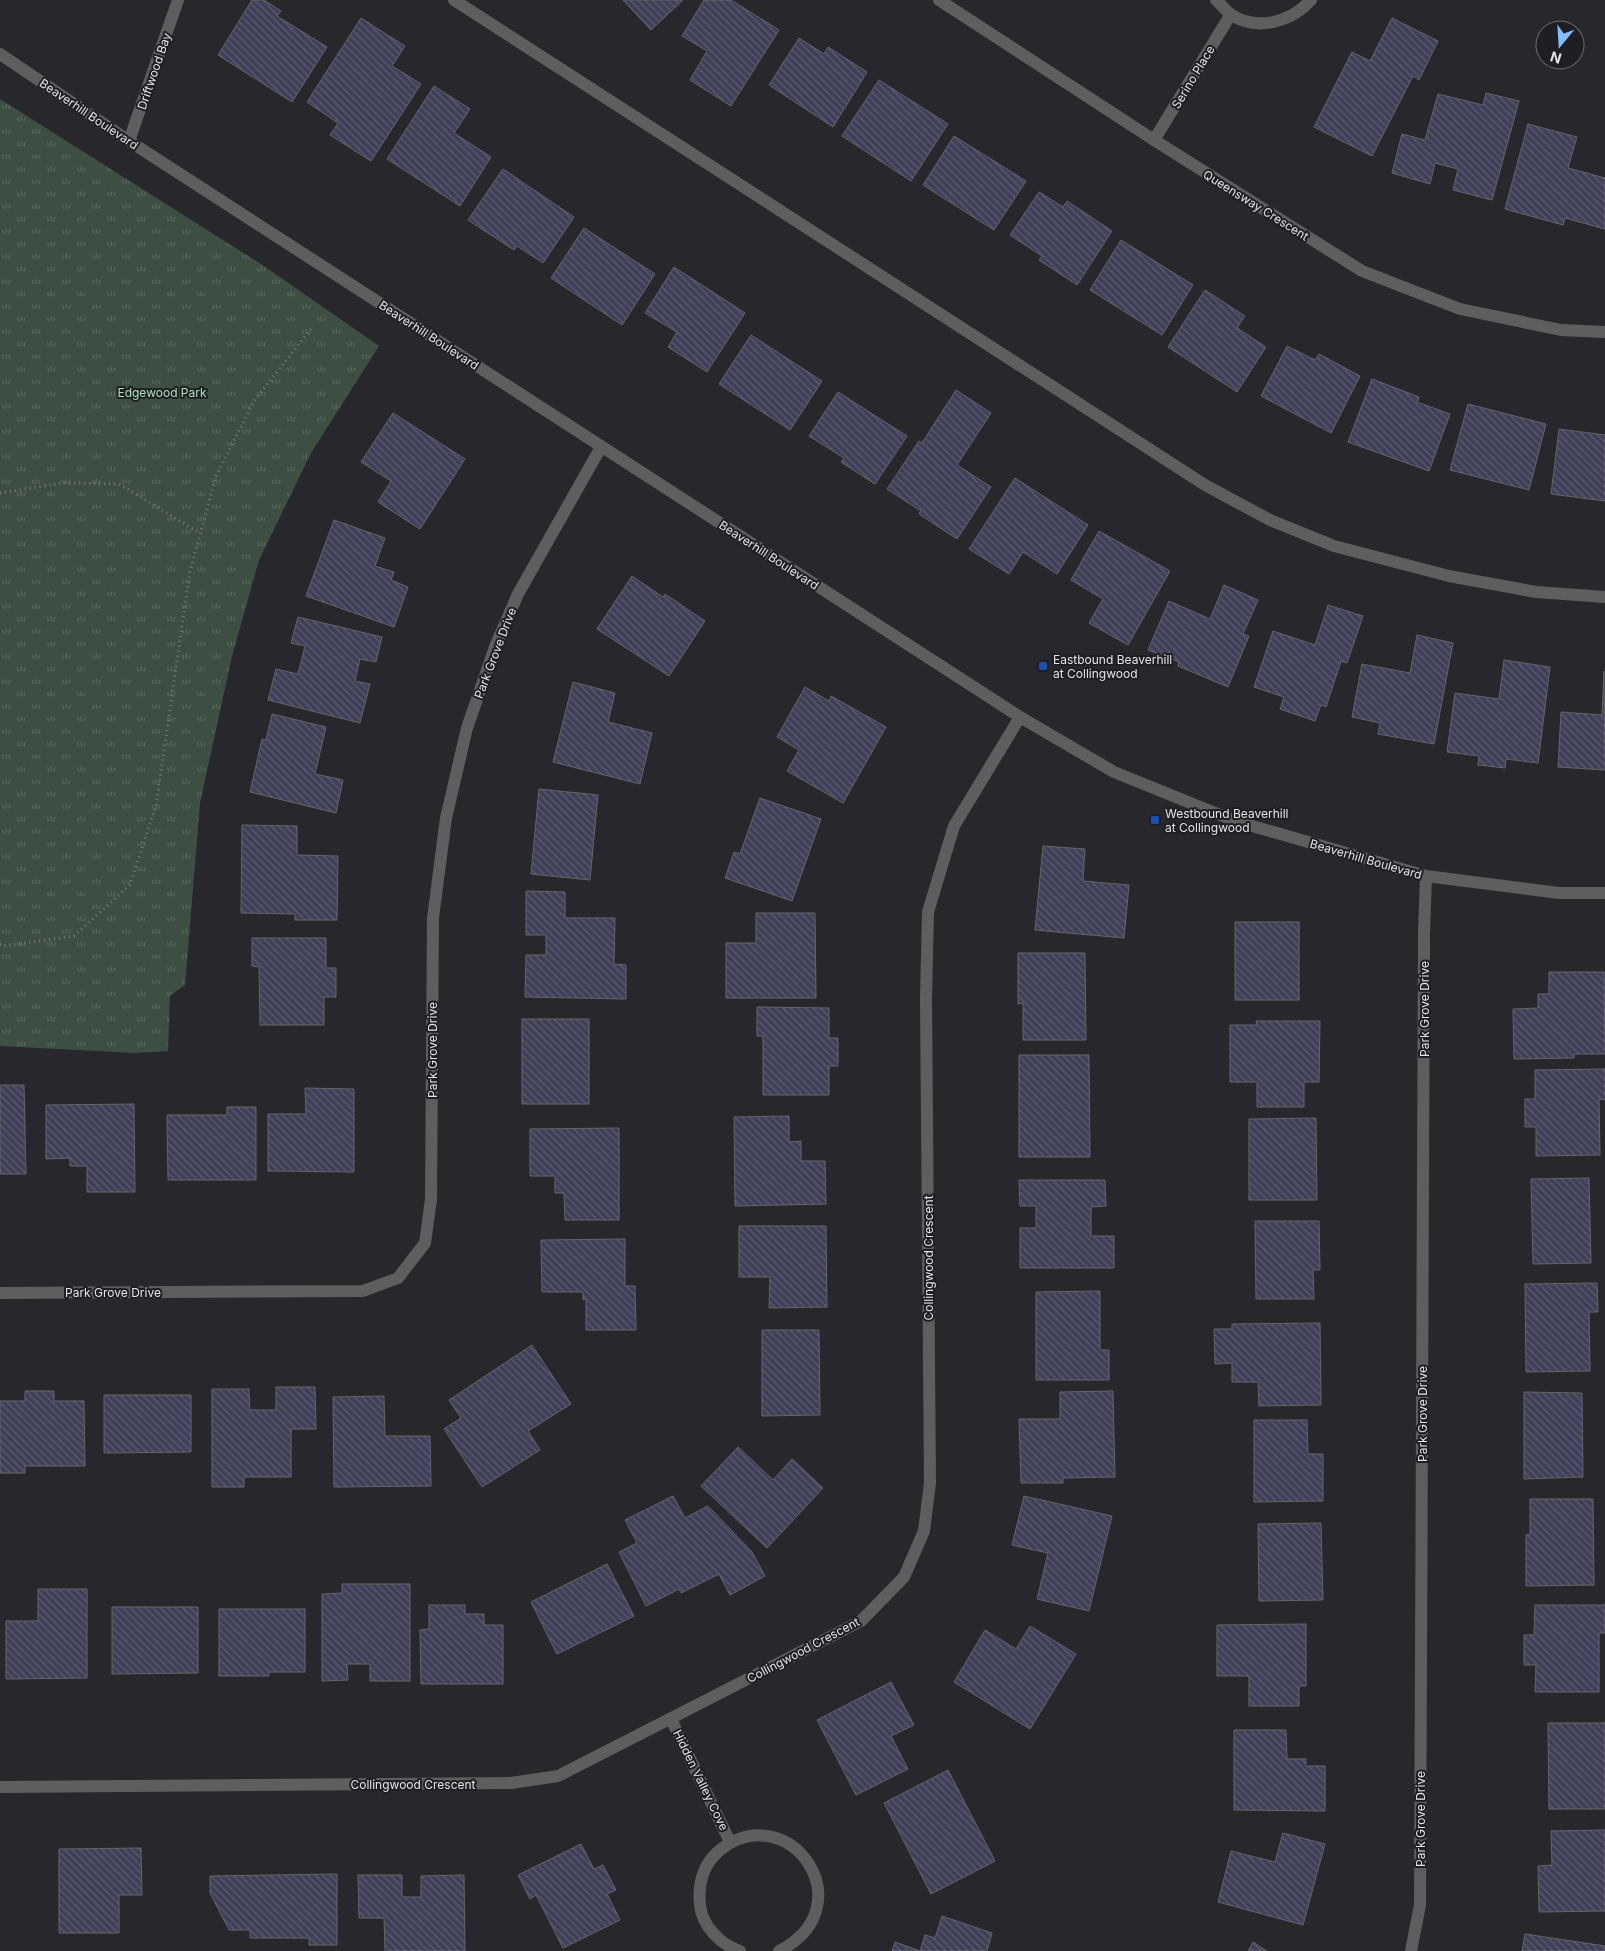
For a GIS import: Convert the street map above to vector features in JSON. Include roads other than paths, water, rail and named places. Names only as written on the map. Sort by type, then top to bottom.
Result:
[{"type":"street","name":"Driftwood Bay","points":[[130,141],[178,0]]},
{"type":"street","points":[[454,0],[1172,464],[1205,485],[1270,520],[1334,546],[1448,576],[1536,592],[1605,597]]},
{"type":"street","name":"Queensway Crescent","points":[[938,0],[1154,140],[1362,271],[1460,309],[1561,330],[1605,332]]},
{"type":"street","points":[[1216,0],[1231,14],[1248,22],[1267,24],[1286,20],[1302,10],[1311,0]]},
{"type":"street","name":"Serino Place","points":[[1154,140],[1231,14]]},
{"type":"street","name":"Beaverhill Boulevard","points":[[0,54],[130,141],[601,447],[1020,717],[1114,772],[1235,821],[1426,876],[1559,892],[1605,893]]},
{"type":"street","name":"Park Grove Drive","points":[[0,1293],[363,1292],[398,1278],[425,1243],[431,1199],[433,918],[446,818],[467,728],[495,647],[518,594],[601,447]]},
{"type":"street","name":"Collingwood Crescent","points":[[0,1787],[511,1783],[558,1776],[861,1621],[904,1578],[924,1531],[930,1483],[926,1009],[928,912],[954,826],[1020,717]]},
{"type":"street","name":"Park Grove Drive","points":[[1411,1951],[1420,1905],[1424,932],[1426,876]]},
{"type":"street","name":"Hidden Valley Cove","points":[[671,1718],[730,1842]]},
{"type":"street","name":"Hidden Valley Cove","points":[[740,1951],[721,1941],[708,1926],[700,1908],[699,1889],[704,1870],[715,1854],[730,1842],[749,1836],[769,1836],[788,1843],[803,1855],[814,1872],[818,1891],[816,1911],[808,1929],[794,1943],[779,1951]]},
{"type":"place","name":"Eastbound Beaverhill at Collingwood","points":[[1043,666]]},
{"type":"place","name":"Westbound Beaverhill at Collingwood","points":[[1155,820]]},
{"type":"park label","name":"Edgewood Park","points":[[162,392]]}]
